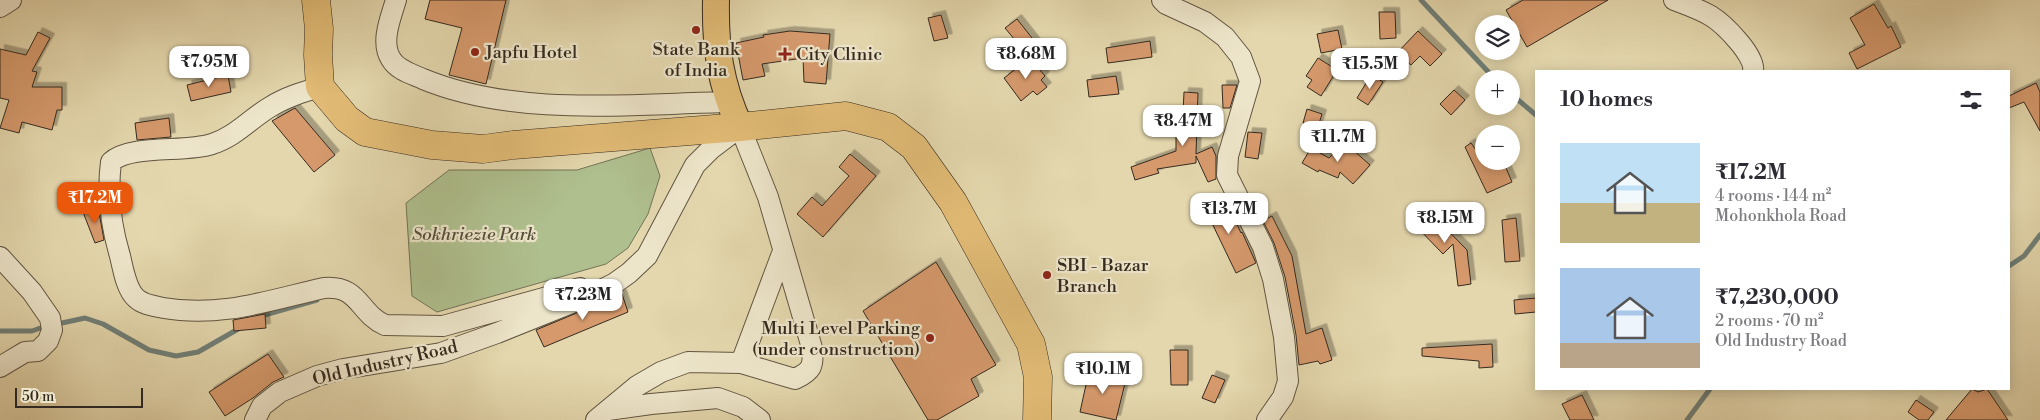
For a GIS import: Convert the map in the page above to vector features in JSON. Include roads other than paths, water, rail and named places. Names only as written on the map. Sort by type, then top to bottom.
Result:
[{"type":"highway","points":[[316,0],[319,29],[320,87],[347,119],[365,132],[432,145],[483,149],[846,116],[888,127],[914,147],[953,202],[1031,344],[1038,377],[1037,420]]},
{"type":"main road","points":[[319,29],[328,0]]},
{"type":"main road","points":[[716,0],[715,31],[720,74],[728,102],[740,127]]},
{"type":"street","points":[[0,7],[11,0]]},
{"type":"street","points":[[396,0],[386,47],[391,60],[405,71],[457,91],[535,104],[728,102]]},
{"type":"street","points":[[1162,0],[1166,4],[1205,22],[1224,37],[1241,57],[1250,81],[1228,156],[1227,175],[1263,247],[1284,337],[1288,381],[1283,397],[1267,420]]},
{"type":"street","points":[[1674,0],[1713,17],[1727,29],[1750,56],[1753,70]]},
{"type":"street","points":[[320,87],[287,98],[269,108],[242,128],[213,144],[193,149],[150,151],[123,155],[111,162],[108,186],[116,242],[134,297],[141,302],[161,307],[210,312],[242,308],[324,288],[338,287],[348,292],[378,322],[385,325],[443,326],[588,286],[615,283]]},
{"type":"street","points":[[602,415],[637,386],[661,372],[688,362],[741,363],[796,379],[807,373],[813,360],[812,348],[768,197],[740,127]]},
{"type":"street","name":"Old Industry Road","points":[[255,420],[262,406],[280,392],[317,376],[441,353],[589,296],[615,283],[629,274],[647,256],[695,165],[711,149],[740,127]]},
{"type":"street","points":[[741,363],[782,250]]},
{"type":"street","points":[[0,257],[32,292],[50,318],[52,330],[48,341],[38,351],[0,356]]},
{"type":"street","points":[[0,367],[25,352]]},
{"type":"street","points":[[602,415],[650,404],[718,398],[743,408],[760,420]]},
{"type":"waterway","points":[[1421,0],[1487,70]]},
{"type":"waterway","points":[[1520,102],[1535,114]]},
{"type":"waterway","points":[[2010,265],[2024,256],[2040,235]]},
{"type":"waterway","points":[[261,316],[317,300]]},
{"type":"waterway","points":[[62,323],[85,318],[103,324],[149,350],[176,356],[198,352],[240,328]]},
{"type":"waterway","points":[[0,331],[32,331],[46,326]]},
{"type":"waterway","points":[[1687,420],[1709,390]]},
{"type":"place","name":"State Bank of India","points":[[696,30]]},
{"type":"place","name":"Japfu Hotel","points":[[475,52]]},
{"type":"place","name":"City Clinic","points":[[785,54]]},
{"type":"place","name":"SBI - Bazar Branch","points":[[1047,275]]},
{"type":"place","name":"Multi Level Parking (under construction)","points":[[930,338]]},
{"type":"park label","name":"Sokhriezie Park","points":[[474,234]]}]
